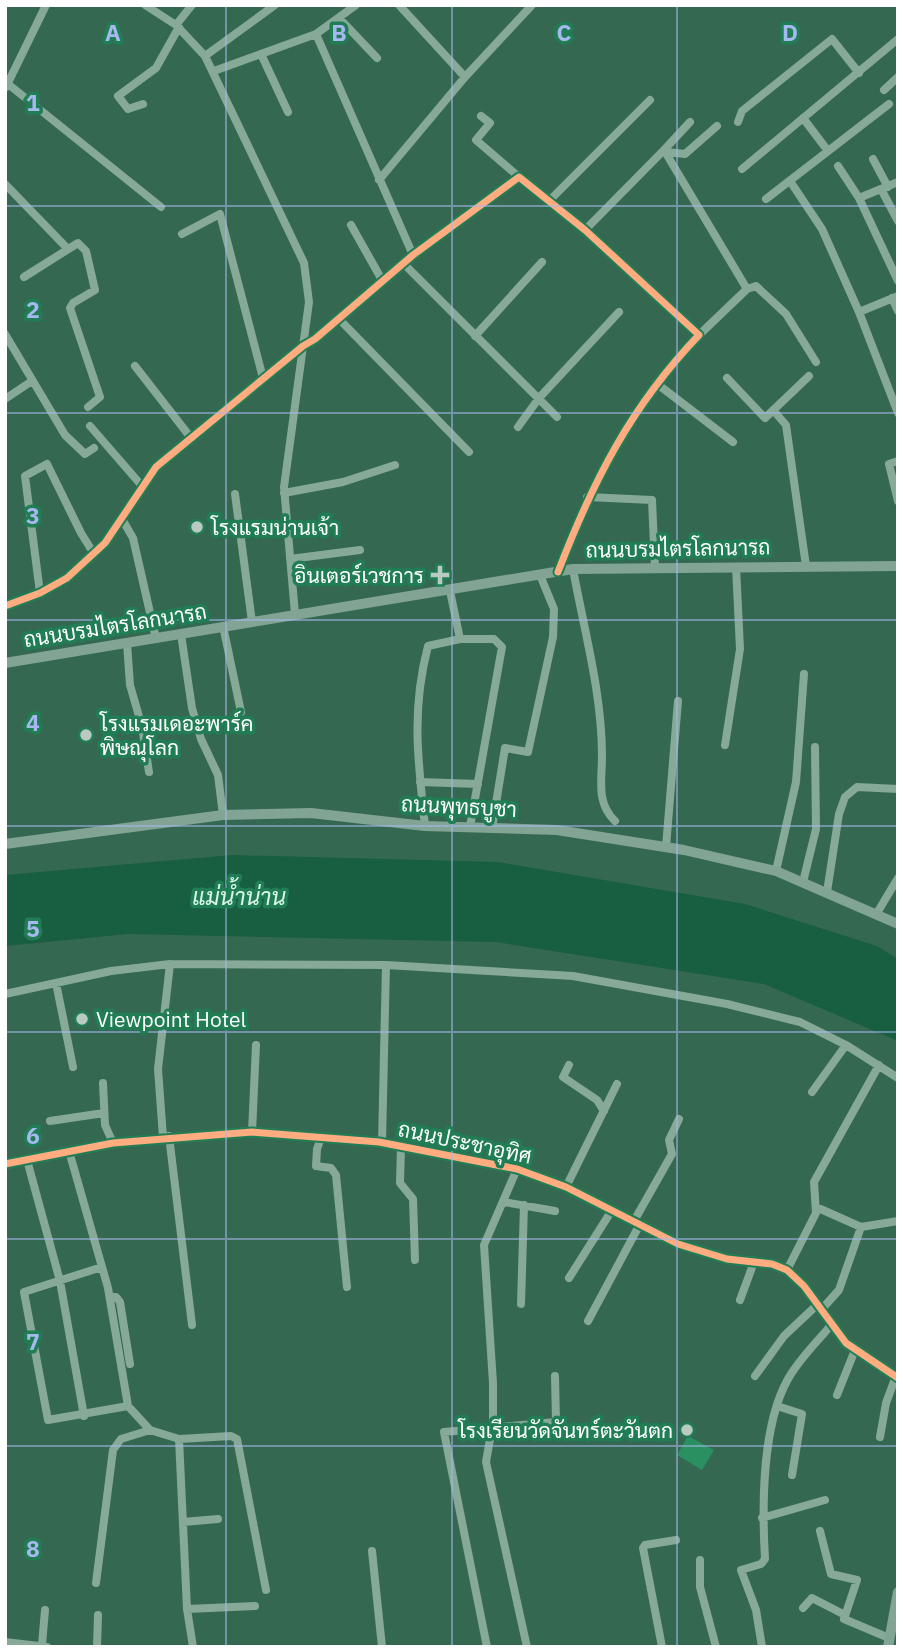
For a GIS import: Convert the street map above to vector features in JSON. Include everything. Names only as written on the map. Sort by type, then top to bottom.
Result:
[{"type":"street","points":[[46,5],[6,86],[161,207]]},
{"type":"street","points":[[143,104],[128,109],[118,96],[156,68],[192,5]]},
{"type":"street","points":[[205,57],[275,5]]},
{"type":"street","points":[[214,71],[316,34],[356,5]]},
{"type":"street","points":[[399,5],[465,77]]},
{"type":"street","points":[[379,180],[465,77],[532,5]]},
{"type":"street","points":[[146,6],[178,26],[214,71],[304,263],[309,302],[284,493],[295,614]]},
{"type":"street","points":[[340,18],[377,58]]},
{"type":"street","points":[[316,34],[413,255]]},
{"type":"street","points":[[738,122],[742,111],[832,39],[859,72]]},
{"type":"street","points":[[742,169],[896,44]]},
{"type":"street","points":[[261,54],[288,112]]},
{"type":"street","points":[[884,90],[898,77]]},
{"type":"street","points":[[549,201],[650,100]]},
{"type":"street","points":[[766,199],[888,104]]},
{"type":"street","points":[[481,116],[490,123],[476,140],[585,230],[699,335]]},
{"type":"street","points":[[803,118],[828,151]]},
{"type":"street","points":[[585,230],[665,151],[690,122]]},
{"type":"street","points":[[665,151],[685,154],[717,126]]},
{"type":"street","points":[[665,151],[747,289]]},
{"type":"street","points":[[873,159],[898,220]]},
{"type":"street","points":[[838,166],[859,198],[898,281]]},
{"type":"street","points":[[5,606],[40,593],[67,578],[94,554],[122,519],[156,467],[339,319],[413,255],[519,177]]},
{"type":"street","points":[[790,181],[822,229],[859,312],[898,413]]},
{"type":"street","points":[[859,198],[898,182]]},
{"type":"street","points":[[5,184],[67,248]]},
{"type":"street","points":[[182,234],[220,214],[263,378]]},
{"type":"street","points":[[351,225],[382,280]]},
{"type":"street","points":[[24,277],[67,248],[78,243],[82,246],[95,286],[93,293],[72,303],[70,309],[100,397],[88,407]]},
{"type":"street","points":[[475,336],[542,262]]},
{"type":"street","points":[[403,263],[557,417]]},
{"type":"street","points":[[558,572],[587,497],[656,383],[699,335],[747,289],[760,289],[786,314],[816,362]]},
{"type":"street","points":[[859,312],[895,297],[898,311]]},
{"type":"street","points":[[518,427],[539,398],[619,312]]},
{"type":"street","points":[[339,319],[470,452]]},
{"type":"street","points":[[5,334],[70,442],[85,454],[94,448]]},
{"type":"street","points":[[135,366],[191,438]]},
{"type":"street","points":[[727,378],[765,418],[809,376]]},
{"type":"street","points":[[5,399],[32,381]]},
{"type":"street","points":[[656,383],[733,442]]},
{"type":"street","points":[[773,410],[786,425],[806,566]]},
{"type":"street","points":[[90,426],[142,486]]},
{"type":"street","points":[[898,461],[890,464],[898,501]]},
{"type":"street","points":[[40,593],[25,476],[47,464],[80,533],[94,554]]},
{"type":"street","points":[[284,493],[354,479],[395,465]]},
{"type":"street","points":[[235,494],[252,622]]},
{"type":"street","points":[[587,497],[652,500],[655,568]]},
{"type":"street","points":[[122,519],[133,538],[156,639]]},
{"type":"street","points":[[290,559],[360,550]]},
{"type":"street","name":"ถนนบรมไตรโลกนารถ","points":[[5,663],[573,569],[898,566]]},
{"type":"street","points":[[725,745],[740,649],[736,567]]},
{"type":"street","points":[[573,569],[596,687],[602,752],[600,795],[604,808],[615,821]]},
{"type":"street","points":[[492,828],[505,748],[528,752],[553,637],[554,609],[540,575]]},
{"type":"street","points":[[450,591],[460,639]]},
{"type":"street","points":[[223,626],[241,712]]},
{"type":"street","points":[[181,634],[192,708],[201,739],[218,775],[223,815]]},
{"type":"street","points":[[425,826],[415,741],[421,674],[428,646],[460,639],[494,639],[502,647],[470,827]]},
{"type":"street","points":[[127,643],[130,685],[142,727],[149,772]]},
{"type":"street","points":[[776,871],[796,782],[804,674]]},
{"type":"street","points":[[666,847],[678,701]]},
{"type":"street","points":[[803,882],[816,829],[815,747]]},
{"type":"street","points":[[420,782],[478,784]]},
{"type":"street","points":[[827,892],[839,814],[845,797],[858,787],[898,789]]},
{"type":"street","name":"ถนนพุทธบูชา","points":[[5,844],[223,815],[311,813],[425,826],[557,830],[666,847],[776,871],[898,924]]},
{"type":"street","points":[[877,913],[898,878]]},
{"type":"street","points":[[170,964],[158,1069],[192,1325]]},
{"type":"street","points":[[5,994],[111,971],[170,964],[386,965],[573,976],[727,1004],[800,1022],[846,1045],[898,1078]]},
{"type":"street","points":[[382,1143],[386,965]]},
{"type":"street","points":[[56,983],[73,1067]]},
{"type":"street","points":[[252,1132],[256,1045]]},
{"type":"street","points":[[813,1092],[846,1045]]},
{"type":"street","points":[[569,1065],[563,1077],[597,1100],[604,1111]]},
{"type":"street","points":[[878,1065],[814,1182],[816,1207],[813,1221],[787,1270],[855,1350],[897,1377],[886,1403],[880,1437]]},
{"type":"street","points":[[103,1083],[104,1113],[113,1143]]},
{"type":"street","points":[[566,1186],[617,1084]]},
{"type":"street","points":[[50,1121],[104,1113]]},
{"type":"street","points":[[588,1321],[672,1154],[669,1140],[679,1119]]},
{"type":"street","name":"ถนนประชาอุทิศ","points":[[5,1164],[113,1143],[166,1136],[252,1132],[382,1143],[517,1169],[566,1186],[678,1244],[727,1259],[787,1270]]},
{"type":"street","points":[[321,1138],[316,1166],[331,1168],[336,1175],[347,1287]]},
{"type":"street","points":[[401,1147],[400,1183],[412,1199],[415,1260]]},
{"type":"street","points":[[69,1151],[110,1297],[128,1406],[150,1430],[179,1439],[232,1436],[237,1439],[266,1590]]},
{"type":"street","points":[[27,1160],[61,1281],[84,1416]]},
{"type":"street","points":[[517,1169],[484,1245],[493,1383],[492,1428],[486,1462],[527,1647]]},
{"type":"street","points":[[504,1202],[555,1211]]},
{"type":"street","points":[[521,1304],[524,1205]]},
{"type":"street","points":[[816,1207],[861,1227],[898,1221]]},
{"type":"street","points":[[569,1278],[612,1210]]},
{"type":"street","points":[[755,1376],[784,1336],[839,1290],[861,1227]]},
{"type":"street","points":[[740,1300],[754,1262]]},
{"type":"street","points":[[102,1267],[24,1292],[48,1420],[84,1416],[128,1406]]},
{"type":"street","points":[[110,1297],[116,1297],[120,1302],[130,1364]]},
{"type":"street","points":[[762,1647],[756,1610],[741,1570],[761,1564],[765,1559],[761,1497],[777,1406],[789,1378],[832,1324]]},
{"type":"street","points":[[837,1395],[855,1350]]},
{"type":"street","points":[[487,1647],[444,1432],[556,1422],[555,1376]]},
{"type":"street","points":[[777,1406],[802,1414],[792,1475]]},
{"type":"street","points":[[96,1583],[113,1450],[121,1439],[150,1430]]},
{"type":"street","points":[[179,1439],[187,1609],[192,1647]]},
{"type":"street","points":[[762,1518],[825,1500]]},
{"type":"street","points":[[183,1522],[218,1519]]},
{"type":"street","points":[[820,1531],[831,1574],[858,1580],[844,1619],[889,1642],[897,1596]]},
{"type":"street","points":[[662,1647],[643,1548],[645,1545],[676,1540]]},
{"type":"street","points":[[372,1551],[382,1647]]},
{"type":"street","points":[[700,1560],[700,1587],[716,1647]]},
{"type":"street","points":[[803,1608],[813,1598],[845,1615]]},
{"type":"street","points":[[187,1609],[255,1606]]},
{"type":"street","points":[[7,1644],[45,1646],[45,1609]]},
{"type":"street","points":[[97,1647],[98,1615]]},
{"type":"shaded area","points":[[688,1436],[714,1450],[702,1470],[677,1455]]},
{"type":"water","name":"แม่น้ำน่าน","points":[[232,855],[498,862],[745,904],[877,946],[898,959],[898,1041],[764,984],[496,942],[128,934],[5,946],[5,875]]},
{"type":"cycle path","points":[[5,606],[40,593],[67,578],[105,543],[156,467],[315,339],[413,255],[519,177],[585,230],[699,335],[653,389],[616,446],[585,507],[558,572]]},
{"type":"cycle path","points":[[5,1164],[113,1143],[252,1132],[379,1142],[517,1169],[566,1187],[678,1244],[727,1259],[772,1264],[787,1270],[804,1286],[846,1343],[898,1378]]},
{"type":"place","name":"โรงแรมน่านเจ้า","points":[[197,527]]},
{"type":"place","name":"อินเตอร์เวชการ","points":[[440,575]]},
{"type":"place","name":"โรงแรมเดอะพาร์ค พิษณุโลก","points":[[86,735]]},
{"type":"place","name":"Viewpoint Hotel","points":[[82,1019]]},
{"type":"place","name":"โรงเรียนวัดจันทร์ตะวันตก","points":[[687,1430]]}]
